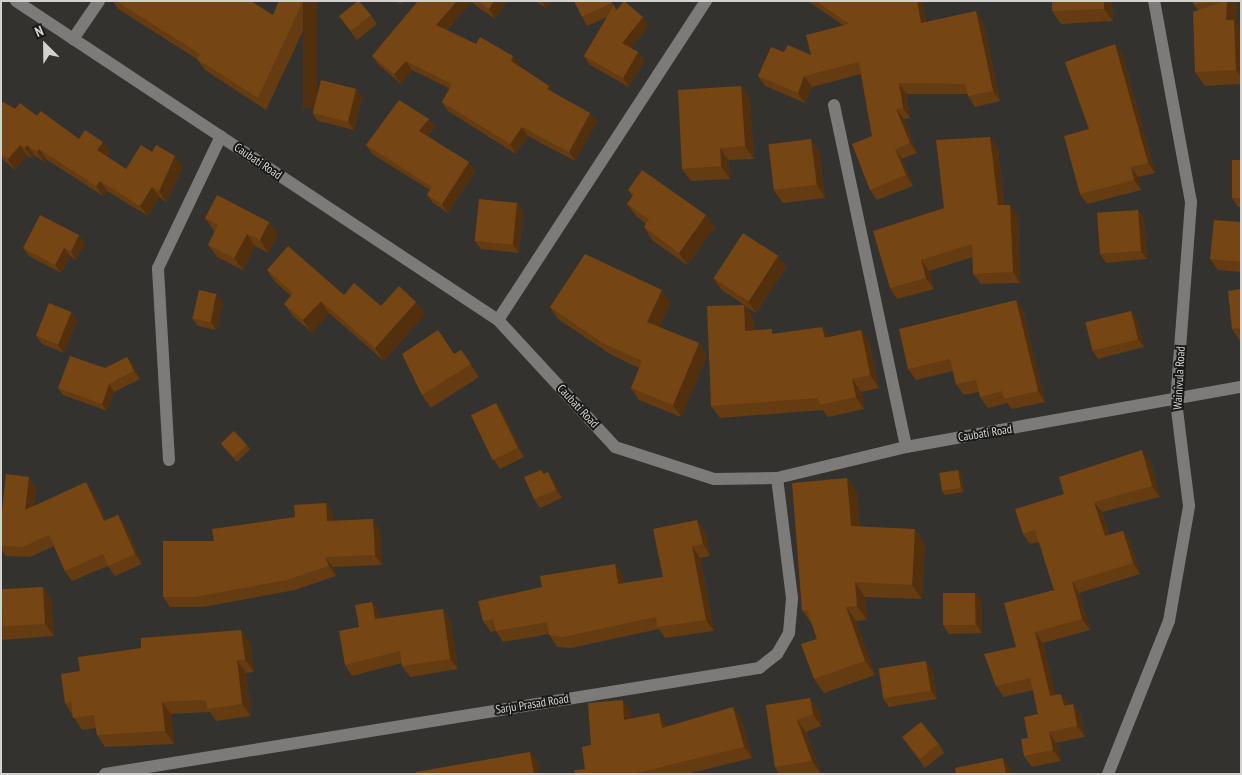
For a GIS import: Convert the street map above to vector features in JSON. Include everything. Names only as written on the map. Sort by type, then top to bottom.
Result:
[{"type":"street","name":"Caubati Road","points":[[16,1],[498,320],[615,447],[714,479],[777,478],[906,447],[1176,402],[1241,387]]},
{"type":"street","points":[[73,39],[98,1]]},
{"type":"street","points":[[498,320],[706,1]]},
{"type":"street","name":"Wainivula Road","points":[[1108,774],[1169,621],[1189,506],[1176,402],[1191,202],[1154,1]]},
{"type":"street","points":[[834,105],[906,447]]},
{"type":"street","points":[[169,460],[158,268],[221,136]]},
{"type":"street","name":"Sarju Prasad Road","points":[[105,774],[759,668],[777,654],[789,633],[792,598],[777,478]]},
{"type":"building","points":[[116,1],[251,1],[273,15],[279,1],[303,1],[258,98],[197,59],[200,54]]},
{"type":"building","points":[[358,1],[371,15],[351,31],[339,16]]},
{"type":"building","points":[[418,1],[457,1],[436,25],[476,44],[480,37],[513,56],[511,61],[549,86],[547,89],[590,113],[569,152],[522,127],[510,144],[442,102],[452,84],[406,61],[394,74],[372,56]]},
{"type":"building","points":[[477,1],[494,1],[489,9]]},
{"type":"building","points":[[574,1],[611,1],[612,3],[582,17]]},
{"type":"building","points":[[624,1],[643,17],[622,43],[638,52],[623,78],[584,56],[614,5],[616,11]]},
{"type":"building","points":[[816,1],[917,1],[921,23],[976,11],[993,91],[968,96],[965,84],[899,83],[903,108],[896,109],[910,143],[895,149],[906,175],[870,190],[852,144],[872,136],[859,62],[804,76],[798,93],[758,76],[771,47],[784,52],[788,45],[811,55],[806,35],[849,24]]},
{"type":"building","points":[[1052,1],[1104,1],[1104,9],[1052,11]]},
{"type":"building","points":[[1193,1],[1227,1],[1226,20],[1234,20],[1236,70],[1195,72],[1193,12],[1221,2],[1193,4]]},
{"type":"building","points":[[1115,44],[1148,163],[1131,167],[1134,180],[1080,194],[1064,136],[1089,129],[1065,62]]},
{"type":"building","points":[[321,80],[356,89],[348,122],[313,113]]},
{"type":"building","points":[[741,86],[745,146],[720,148],[721,166],[682,169],[678,90]]},
{"type":"building","points":[[399,100],[429,119],[419,131],[469,162],[442,204],[427,195],[432,187],[366,145]]},
{"type":"building","points":[[1,101],[15,109],[20,103],[37,116],[41,111],[79,139],[85,130],[103,142],[97,150],[126,169],[141,145],[152,152],[156,145],[175,156],[159,191],[152,187],[140,206],[100,181],[96,186],[39,149],[37,152],[27,145],[25,148],[20,145],[8,159],[1,154]]},
{"type":"building","points":[[990,137],[998,205],[1010,205],[1013,272],[973,274],[972,244],[921,260],[926,278],[890,288],[873,231],[944,208],[936,140]]},
{"type":"building","points":[[811,139],[817,185],[774,190],[768,144]]},
{"type":"building","points":[[1232,160],[1241,160],[1241,198],[1232,198]]},
{"type":"building","points":[[642,170],[706,215],[679,253],[644,227],[649,219],[627,204],[634,194],[628,190]]},
{"type":"building","points":[[217,195],[269,222],[260,240],[247,234],[234,258],[208,245],[218,225],[205,218]]},
{"type":"building","points":[[479,199],[517,203],[512,245],[475,241]]},
{"type":"building","points":[[1138,210],[1141,251],[1100,254],[1097,213]]},
{"type":"building","points":[[40,215],[79,235],[71,251],[64,248],[55,265],[23,248]]},
{"type":"building","points":[[1214,220],[1241,222],[1241,262],[1210,259]]},
{"type":"building","points":[[743,233],[778,256],[749,301],[714,278]]},
{"type":"building","points":[[288,246],[344,295],[354,283],[381,306],[399,286],[416,302],[375,348],[321,301],[303,320],[284,304],[293,293],[267,270]]},
{"type":"building","points":[[585,254],[662,290],[647,322],[699,343],[673,405],[631,388],[642,361],[601,342],[550,307]]},
{"type":"building","points":[[1241,289],[1241,328],[1232,329],[1228,291]]},
{"type":"building","points":[[199,290],[217,294],[210,322],[192,318]]},
{"type":"building","points":[[1016,300],[1038,391],[1004,399],[1002,391],[980,397],[976,380],[956,384],[950,359],[908,369],[899,329]]},
{"type":"building","points":[[49,303],[71,312],[58,344],[36,335]]},
{"type":"building","points":[[744,305],[745,331],[772,329],[772,334],[822,327],[825,338],[861,330],[870,375],[852,379],[856,397],[820,405],[818,398],[711,406],[707,306]]},
{"type":"building","points":[[1131,311],[1138,339],[1092,351],[1085,322]]},
{"type":"building","points":[[438,330],[454,354],[461,350],[471,364],[422,395],[402,354]]},
{"type":"building","points":[[70,356],[105,368],[127,357],[134,371],[109,384],[102,404],[58,388]]},
{"type":"building","points":[[496,403],[518,448],[493,460],[471,415]]},
{"type":"building","points":[[234,431],[247,445],[234,457],[221,443]]},
{"type":"building","points":[[1142,450],[1152,486],[1094,502],[1105,536],[1123,531],[1133,563],[1072,582],[1082,619],[1035,632],[1050,696],[1061,694],[1064,706],[1073,704],[1077,726],[1049,732],[1053,750],[1024,756],[1021,739],[1028,738],[1024,717],[1038,714],[1030,678],[996,686],[984,654],[1016,647],[1004,603],[1054,590],[1035,530],[1023,534],[1015,509],[1064,494],[1059,477]]},
{"type":"building","points":[[541,470],[543,474],[548,472],[556,490],[534,499],[524,477]]},
{"type":"building","points":[[958,470],[961,488],[942,491],[939,473]]},
{"type":"building","points":[[6,474],[29,477],[25,510],[86,482],[104,521],[118,515],[135,554],[108,566],[103,554],[65,571],[49,535],[23,547],[1,546],[1,521]]},
{"type":"building","points":[[847,478],[851,526],[915,529],[912,585],[855,582],[857,606],[846,607],[865,661],[814,679],[801,644],[817,639],[807,610],[802,610],[792,483]]},
{"type":"building","points":[[326,503],[327,521],[373,519],[375,555],[325,557],[329,566],[287,580],[195,597],[163,597],[163,541],[214,541],[212,529],[295,517],[294,505]]},
{"type":"building","points":[[697,520],[703,544],[692,546],[706,620],[657,627],[656,617],[563,637],[549,635],[547,622],[496,631],[493,619],[483,621],[478,601],[542,587],[540,576],[615,564],[618,584],[663,577],[653,529]]},
{"type":"building","points":[[43,587],[45,624],[3,626],[1,589]]},
{"type":"building","points":[[943,593],[975,593],[975,625],[943,625]]},
{"type":"building","points":[[372,602],[375,619],[443,609],[450,659],[402,666],[400,651],[345,665],[339,631],[359,627],[355,605]]},
{"type":"building","points":[[241,630],[245,660],[237,660],[242,704],[207,709],[206,701],[200,700],[162,702],[165,731],[97,735],[94,715],[73,718],[71,702],[65,703],[61,674],[80,671],[78,657],[141,648],[141,638]]},
{"type":"building","points":[[926,661],[931,691],[883,698],[879,669]]},
{"type":"building","points":[[810,698],[813,714],[797,720],[812,761],[775,767],[766,705]]},
{"type":"building","points":[[623,700],[624,720],[659,713],[662,728],[733,707],[744,747],[632,774],[575,774],[574,770],[585,769],[582,747],[591,745],[588,703]]},
{"type":"building","points":[[921,722],[939,744],[920,759],[902,737]]},
{"type":"building","points":[[530,752],[534,774],[416,774],[416,772]]},
{"type":"building","points":[[1003,758],[1006,774],[956,774],[955,768]]}]
